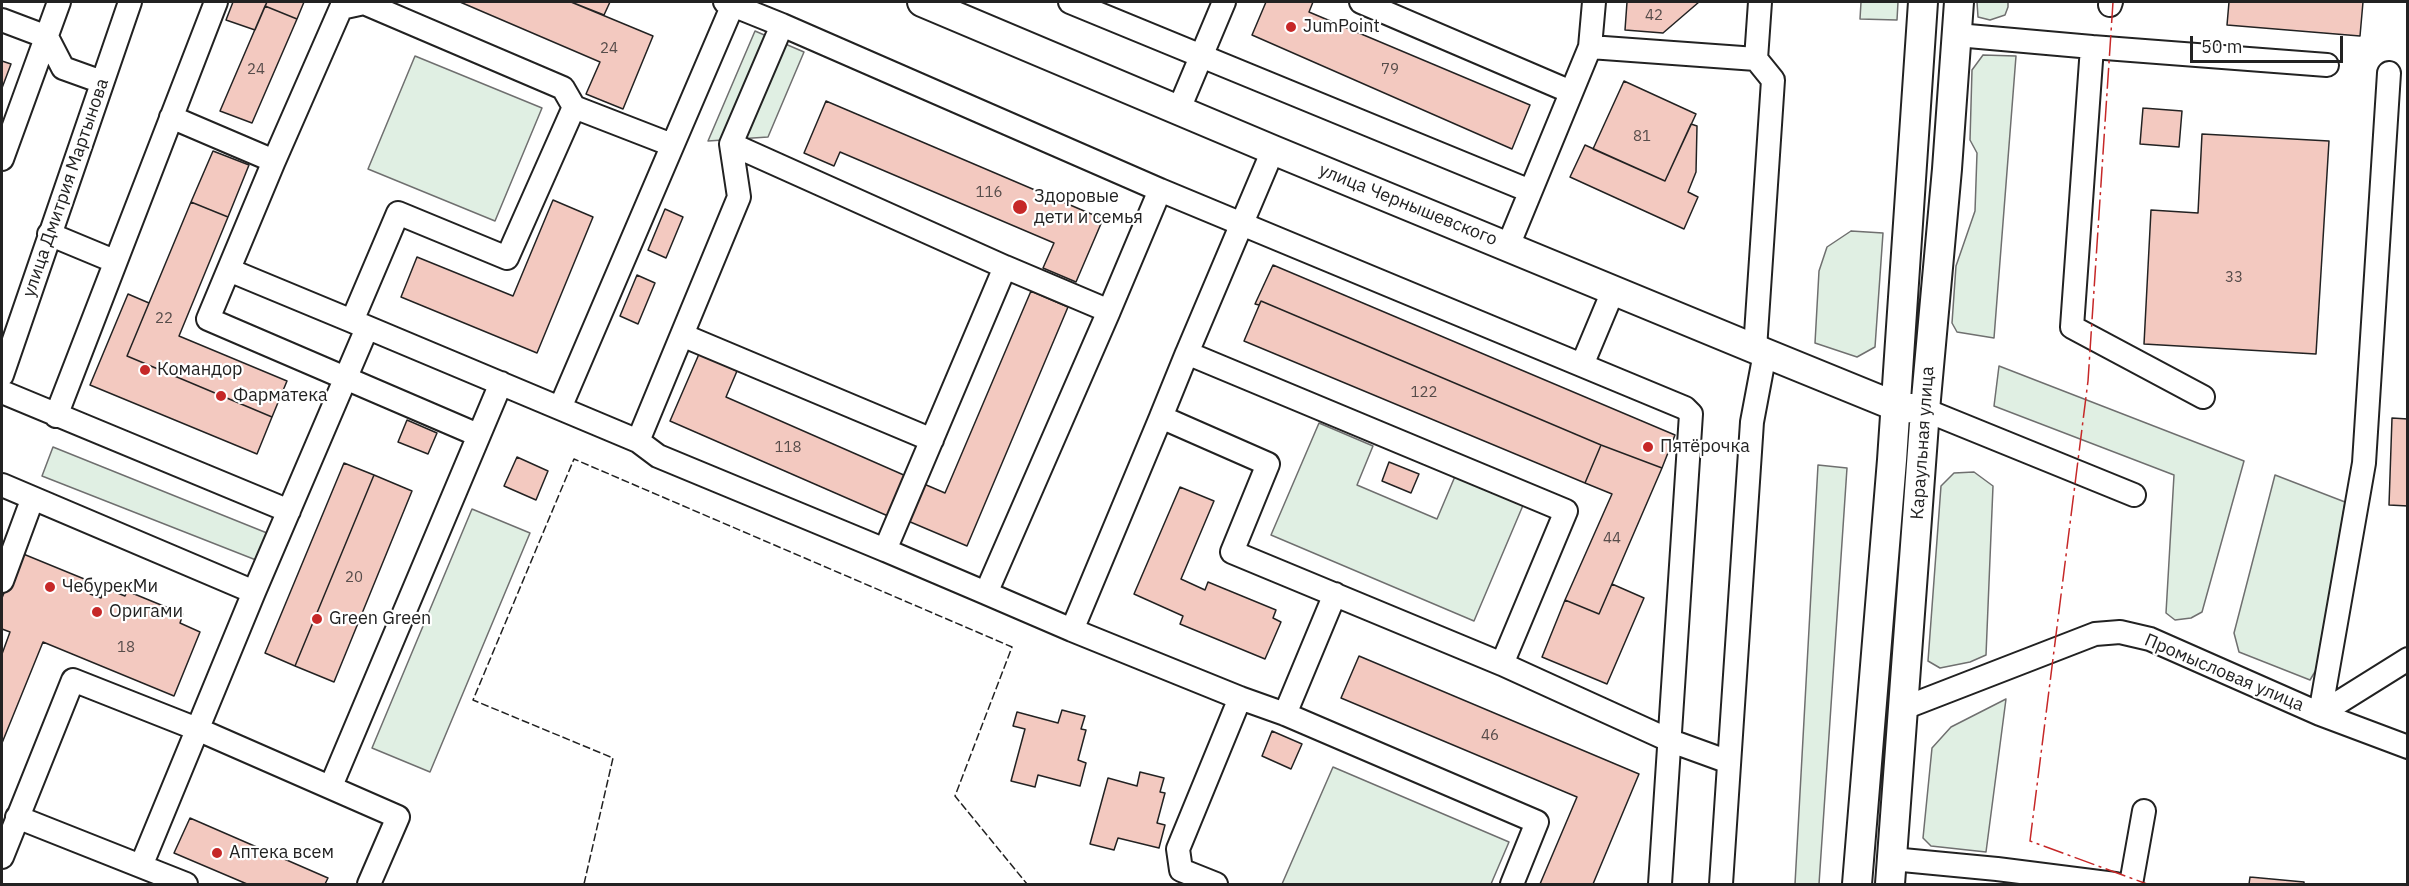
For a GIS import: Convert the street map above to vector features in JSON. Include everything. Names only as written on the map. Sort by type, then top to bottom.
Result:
[{"type":"main road","name":"улица Чернышевского","points":[[922,2],[1273,150],[1895,406],[1925,410]]},
{"type":"main road","name":"Караульная улица","points":[[1857,885],[1895,406],[1923,2]]},
{"type":"main road","name":"Караульная улица","points":[[1891,872],[1925,410],[1947,169],[1959,2]]},
{"type":"street","points":[[2,159],[59,2]]},
{"type":"street","name":"улица Дмитрия Мартынова","points":[[2,375],[130,2]]},
{"type":"street","points":[[56,416],[216,2]]},
{"type":"street","points":[[560,408],[730,2],[1242,225],[1684,408],[1691,414],[1660,885]]},
{"type":"street","points":[[1070,2],[1530,191]]},
{"type":"street","points":[[1179,109],[1224,2]]},
{"type":"street","points":[[1361,2],[1571,92]]},
{"type":"street","points":[[1508,246],[1590,47],[1594,2]]},
{"type":"street","points":[[1721,885],[1752,422],[1760,351],[1773,80],[1756,59],[1760,2]]},
{"type":"street","points":[[478,435],[208,319],[341,8],[363,3],[563,88],[574,107],[672,145]]},
{"type":"street","points":[[2,20],[47,37],[63,68],[102,82]]},
{"type":"street","points":[[638,441],[739,197],[731,144],[782,25]]},
{"type":"street","points":[[1957,35],[2327,65]]},
{"type":"street","points":[[1590,47],[1756,59]]},
{"type":"street","points":[[2092,47],[2072,327],[2203,397]]},
{"type":"street","points":[[2320,714],[2364,463],[2389,73]]},
{"type":"street","points":[[141,866],[345,378],[359,324],[398,213],[507,258],[574,107]]},
{"type":"street","points":[[171,117],[274,161]]},
{"type":"street","points":[[731,144],[1109,311]]},
{"type":"street","points":[[1072,630],[1273,150]]},
{"type":"street","points":[[986,593],[1160,190]]},
{"type":"street","points":[[49,234],[114,261]]},
{"type":"street","points":[[885,550],[1005,267]]},
{"type":"street","points":[[229,270],[638,441],[658,456],[1072,630],[1285,714],[1537,822],[1512,885]]},
{"type":"street","points":[[1582,365],[1613,291]]},
{"type":"street","points":[[682,335],[932,440]]},
{"type":"street","points":[[1187,353],[1566,512],[1502,664]]},
{"type":"street","points":[[331,786],[501,383]]},
{"type":"street","points":[[2,392],[289,511]]},
{"type":"street","points":[[1925,410],[2134,495]]},
{"type":"street","points":[[1161,417],[1268,464],[1232,552],[1502,664],[1671,741],[1729,762]]},
{"type":"street","points":[[2,485],[32,500],[254,592]]},
{"type":"street","points":[[2,581],[32,500]]},
{"type":"street","points":[[1285,714],[1335,594]]},
{"type":"street","name":"Промысловая улица","points":[[1904,708],[2095,634],[2120,632],[2150,639],[2320,714],[2408,747]]},
{"type":"street","points":[[2320,714],[2408,659]]},
{"type":"street","points":[[2,857],[73,680],[197,729],[398,817],[369,885]]},
{"type":"street","points":[[1216,885],[1181,870],[1178,849],[1240,698]]},
{"type":"street","points":[[2132,885],[2144,811]]},
{"type":"street","points":[[17,817],[186,885]]},
{"type":"street","points":[[1891,872],[1996,869],[2115,885]]},
{"type":"green space","points":[[1861,2],[1898,2],[1897,20],[1860,19]]},
{"type":"green space","points":[[1977,2],[2008,2],[2008,7],[2005,15],[1990,20],[1978,17]]},
{"type":"green space","points":[[755,31],[804,52],[768,137],[708,141]]},
{"type":"green space","points":[[1983,55],[2016,56],[1994,338],[1957,332],[1952,323],[1956,266],[1975,211],[1977,153],[1970,140],[1972,70]]},
{"type":"green space","points":[[415,56],[542,108],[495,221],[368,169]]},
{"type":"green space","points":[[1851,231],[1883,233],[1875,347],[1857,357],[1815,343],[1819,271],[1827,247]]},
{"type":"green space","points":[[1999,366],[2244,461],[2202,612],[2191,618],[2175,620],[2166,613],[2174,475],[1994,406]]},
{"type":"green space","points":[[1319,423],[1373,446],[1357,485],[1437,519],[1456,474],[1524,503],[1474,621],[1271,535]]},
{"type":"green space","points":[[53,447],[267,533],[256,560],[42,476]]},
{"type":"green space","points":[[1818,465],[1847,468],[1819,884],[1795,884]]},
{"type":"green space","points":[[1974,472],[1993,486],[1986,655],[1970,662],[1940,668],[1928,661],[1941,486],[1954,473]]},
{"type":"green space","points":[[2275,475],[2345,502],[2319,665],[2310,680],[2239,652],[2234,633]]},
{"type":"green space","points":[[472,509],[530,533],[430,772],[372,748]]},
{"type":"green space","points":[[2006,699],[1986,852],[1931,846],[1923,838],[1932,748],[1951,727]]},
{"type":"green space","points":[[1333,767],[1509,842],[1491,884],[1282,884]]},
{"type":"building","points":[[233,2],[267,2],[255,30],[226,20]]},
{"type":"building","points":[[267,2],[304,2],[297,19],[265,6]]},
{"type":"building","points":[[460,2],[571,2],[653,36],[623,109],[586,94],[600,62]]},
{"type":"building","points":[[571,2],[610,2],[604,15]]},
{"type":"building","points":[[1266,2],[1313,2],[1309,12],[1530,105],[1512,149],[1252,35]]},
{"type":"building","points":[[1627,2],[1699,2],[1663,33],[1625,30]]},
{"type":"building","points":[[2229,2],[2363,2],[2360,36],[2227,25]]},
{"type":"building","points":[[265,6],[297,19],[252,123],[220,111]]},
{"type":"building","points":[[2,61],[11,64],[2,88]]},
{"type":"building","points":[[1624,81],[1696,114],[1665,181],[1593,149]]},
{"type":"building","points":[[826,101],[1103,219],[1076,282],[1043,268],[1054,243],[840,152],[834,166],[804,153]]},
{"type":"building","points":[[2143,108],[2182,111],[2179,147],[2140,144]]},
{"type":"building","points":[[1691,124],[1697,126],[1696,172],[1688,192],[1698,197],[1684,229],[1570,177],[1585,145],[1665,181]]},
{"type":"building","points":[[2202,134],[2329,141],[2316,354],[2144,344],[2151,210],[2198,213]]},
{"type":"building","points":[[213,151],[249,165],[228,217],[191,202]]},
{"type":"building","points":[[553,200],[593,217],[537,353],[401,297],[417,257],[513,296]]},
{"type":"building","points":[[191,202],[228,217],[179,336],[287,381],[272,417],[127,356]]},
{"type":"building","points":[[665,209],[683,217],[666,258],[648,250]]},
{"type":"building","points":[[1273,265],[1675,435],[1662,468],[1601,445],[1261,301],[1259,305],[1255,304]]},
{"type":"building","points":[[637,275],[655,283],[638,324],[620,316]]},
{"type":"building","points":[[1031,291],[1068,307],[967,546],[908,521],[924,484],[945,493]]},
{"type":"building","points":[[128,294],[149,303],[127,356],[272,417],[257,454],[90,385]]},
{"type":"building","points":[[1261,301],[1601,445],[1585,483],[1244,341]]},
{"type":"building","points":[[699,354],[737,371],[726,397],[906,476],[888,516],[670,421]]},
{"type":"building","points":[[2392,418],[2408,419],[2408,506],[2389,505]]},
{"type":"building","points":[[407,420],[437,433],[428,454],[398,442]]},
{"type":"building","points":[[1601,445],[1662,468],[1599,614],[1565,600],[1612,494],[1585,483]]},
{"type":"building","points":[[517,457],[548,471],[536,500],[504,486]]},
{"type":"building","points":[[1389,462],[1419,474],[1411,493],[1382,481]]},
{"type":"building","points":[[344,463],[374,475],[295,666],[265,653]]},
{"type":"building","points":[[374,475],[412,491],[334,682],[295,666]]},
{"type":"building","points":[[1180,487],[1214,501],[1181,579],[1205,590],[1208,582],[1276,610],[1273,618],[1281,622],[1265,659],[1180,624],[1183,616],[1134,594]]},
{"type":"building","points":[[16,551],[94,583],[90,594],[101,598],[105,588],[125,596],[127,591],[183,614],[180,623],[200,632],[174,696],[43,642],[2,743],[2,654],[10,632],[2,629],[2,598],[15,565]]},
{"type":"building","points":[[1612,584],[1644,598],[1607,684],[1542,657],[1565,600],[1599,614]]},
{"type":"building","points":[[1359,656],[1639,774],[1593,884],[1540,884],[1577,797],[1341,698]]},
{"type":"building","points":[[1062,710],[1085,716],[1081,729],[1086,730],[1078,760],[1086,763],[1080,786],[1038,775],[1035,787],[1011,781],[1025,729],[1013,726],[1017,712],[1058,723]]},
{"type":"building","points":[[1272,731],[1302,744],[1291,769],[1262,756]]},
{"type":"building","points":[[1140,772],[1164,778],[1160,792],[1165,793],[1157,823],[1165,825],[1159,848],[1118,838],[1114,850],[1090,844],[1108,778],[1137,786]]},
{"type":"building","points":[[190,818],[328,878],[325,884],[247,884],[174,853]]},
{"type":"building","points":[[2250,877],[2304,882],[2304,884],[2249,884]]},
{"type":"fence","points":[[584,884],[613,758],[473,700],[574,459],[1012,647],[955,796],[1027,884]]},
{"type":"power","points":[[2113,2],[2088,381],[2030,841],[2147,884]]},
{"type":"place","name":"JumPoint","points":[[1291,27]]},
{"type":"place","name":"Здоровые дети и семья","points":[[1020,207]]},
{"type":"place","name":"Командор","points":[[145,370]]},
{"type":"place","name":"Фарматека","points":[[221,396]]},
{"type":"place","name":"Пятёрочка","points":[[1648,447]]},
{"type":"place","name":"ЧебурекМи","points":[[50,587]]},
{"type":"place","name":"Оригами","points":[[97,612]]},
{"type":"place","name":"Green Green","points":[[317,619]]},
{"type":"place","name":"Аптека всем","points":[[217,853]]}]
